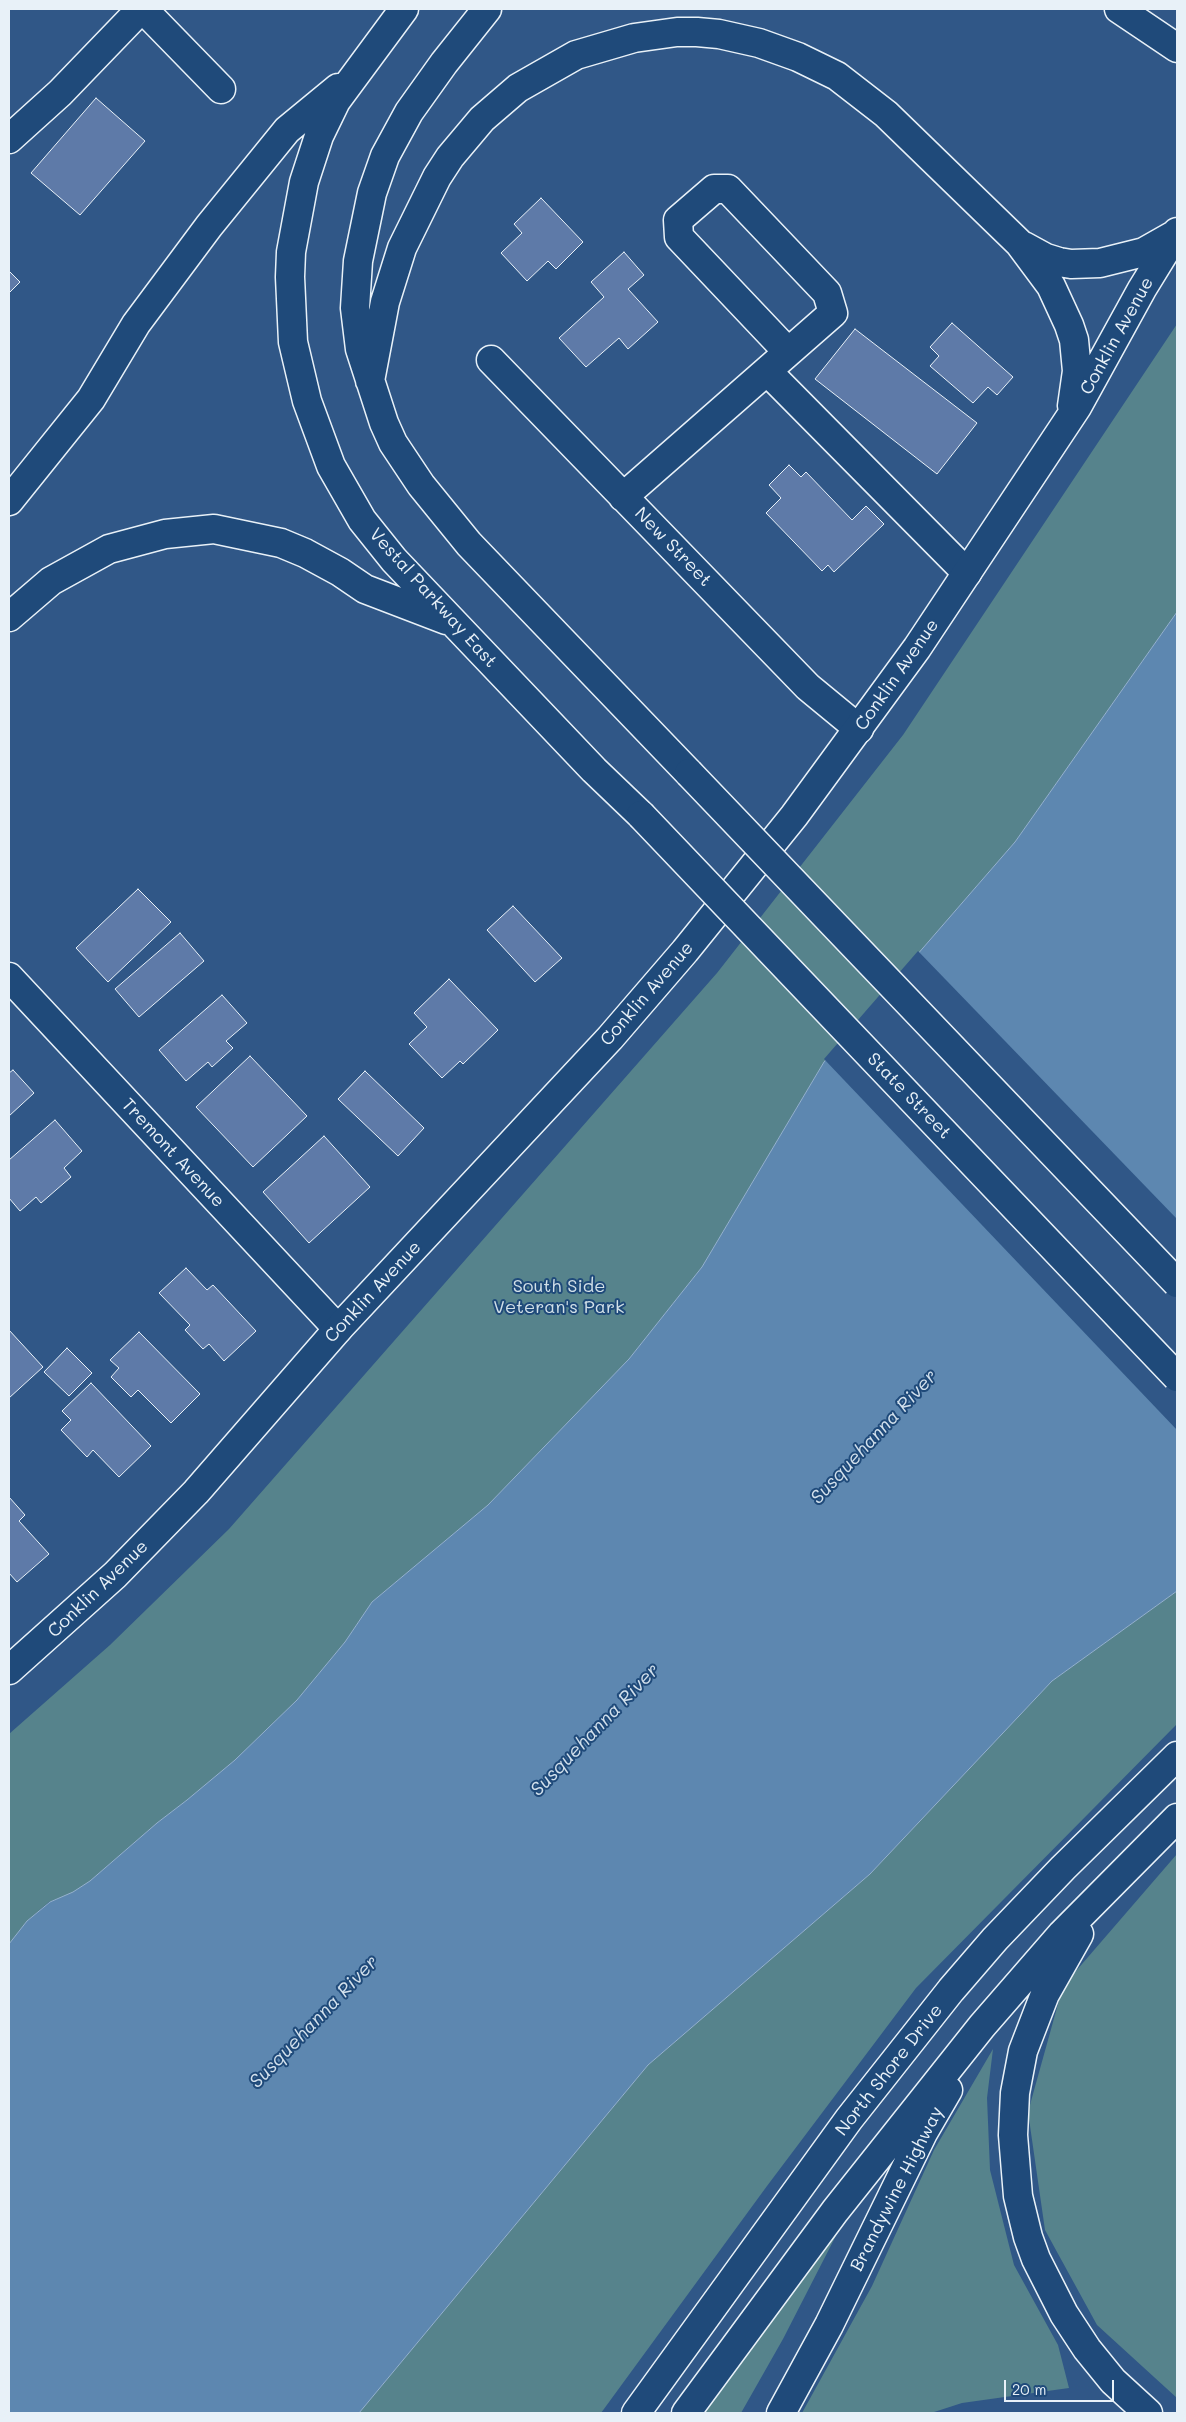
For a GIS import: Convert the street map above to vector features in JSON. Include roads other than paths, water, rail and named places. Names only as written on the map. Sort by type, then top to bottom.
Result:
[{"type":"main road","points":[[9,139],[60,93],[142,9],[221,89]]},
{"type":"main road","name":"Vestal Parkway East","points":[[404,9],[336,101],[319,136],[298,206],[291,252],[290,277],[293,342],[307,402],[330,466],[362,520],[394,560],[594,770],[641,815]]},
{"type":"main road","points":[[487,9],[409,112],[385,156],[372,193],[361,239],[355,308],[360,349],[393,444],[468,544],[1177,1283]]},
{"type":"main road","points":[[1119,9],[1177,48]]},
{"type":"main road","points":[[370,382],[379,325],[392,275],[425,198],[450,157],[499,103],[537,76],[576,55],[634,38],[677,32],[719,34],[779,49],[818,65],[837,76],[871,100],[1019,243],[1041,270],[1058,298],[1074,340],[1076,385],[1070,413],[1061,432]]},
{"type":"main road","points":[[9,501],[91,399],[136,324],[209,226],[287,130],[353,76]]},
{"type":"main road","points":[[623,496],[833,313],[827,293],[728,189],[714,189],[678,220],[679,237],[788,352]]},
{"type":"main road","points":[[1019,243],[1046,258],[1072,264],[1086,264],[1114,261],[1137,255],[1177,232]]},
{"type":"main road","name":"Conklin Avenue","points":[[9,1670],[84,1604],[196,1492],[338,1329],[610,1038],[685,951],[760,858],[859,729],[917,648],[1061,432],[1177,232]]},
{"type":"main road","name":"New Street","points":[[491,360],[808,687],[859,729]]},
{"type":"main road","points":[[767,371],[967,573]]},
{"type":"main road","points":[[9,617],[51,581],[108,549],[165,534],[214,529],[235,532],[289,546],[340,572],[365,590],[451,622]]},
{"type":"main road","name":"State Street","points":[[641,815],[1177,1377]]},
{"type":"main road","name":"Tremont Avenue","points":[[9,977],[338,1329]]},
{"type":"main road","name":"North Shore Drive","points":[[636,2413],[849,2119],[909,2041],[1012,1921],[1177,1756]]},
{"type":"main road","points":[[686,2413],[835,2211],[930,2090],[1062,1934],[1177,1818]]},
{"type":"main road","points":[[1143,1852],[1087,1922],[1064,1957],[1045,1994],[1024,2052],[1015,2093],[1013,2135],[1015,2174],[1022,2216],[1028,2237],[1045,2278],[1064,2314],[1087,2349],[1113,2381],[1148,2413]]},
{"type":"main road","name":"Brandywine Highway","points":[[781,2413],[830,2325],[923,2133],[975,2047],[1028,1973]]},
{"type":"water","name":"Susquehanna River","points":[[1177,612],[1177,1591],[1052,1681],[870,1874],[648,2065],[359,2413],[9,2413],[9,1944],[27,1921],[50,1902],[73,1892],[90,1881],[157,1823],[235,1760],[297,1700],[345,1642],[372,1602],[488,1505],[629,1359],[702,1267],[824,1062],[1015,842]]},
{"type":"park label","name":"South Side Veteran's Park","points":[[559,1296]]}]
